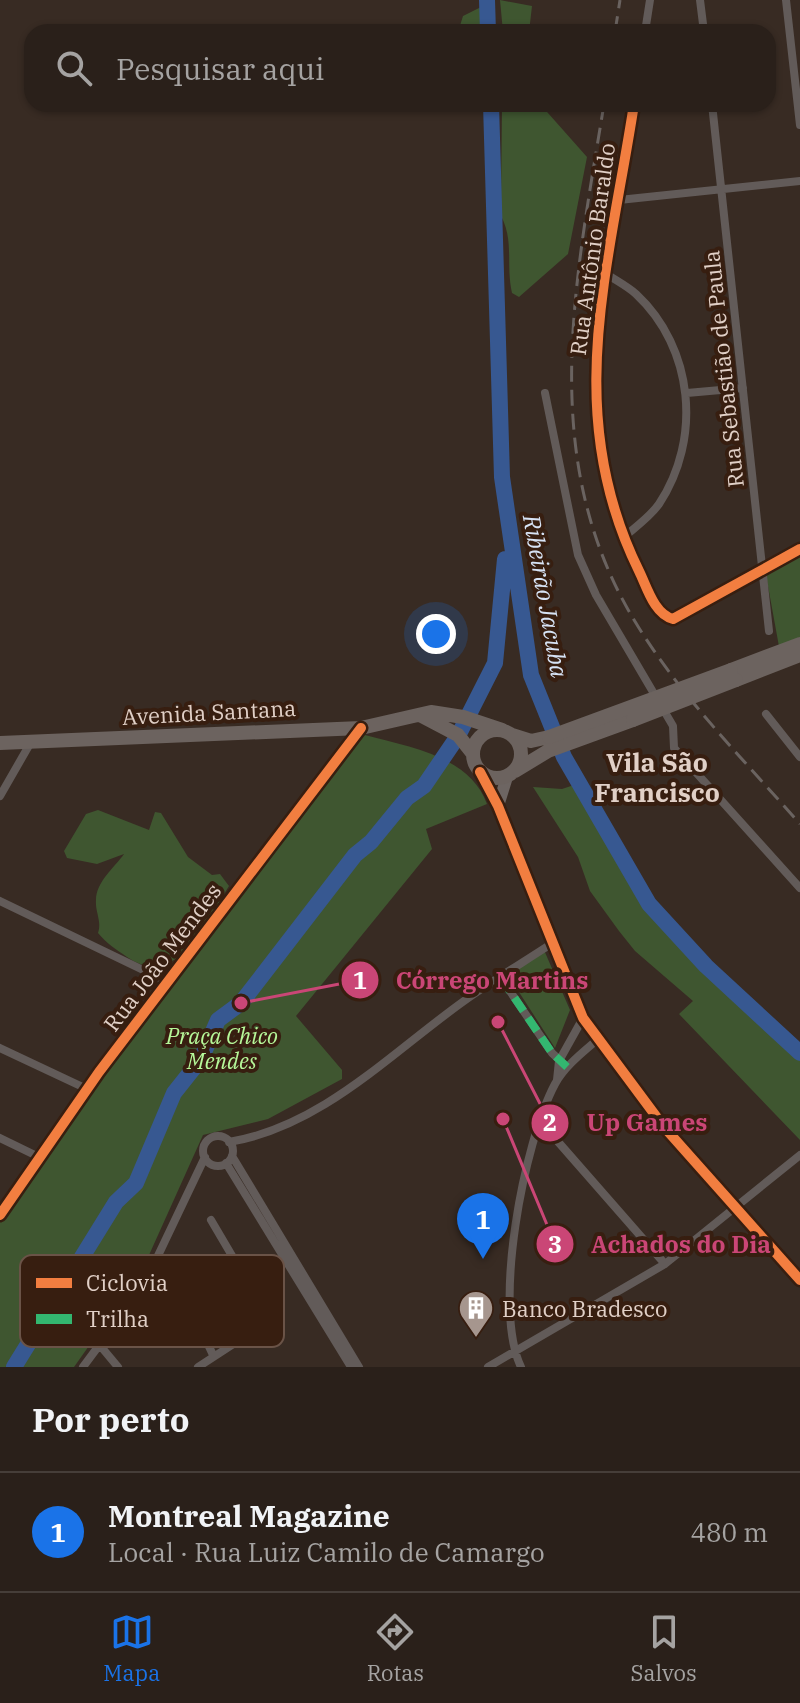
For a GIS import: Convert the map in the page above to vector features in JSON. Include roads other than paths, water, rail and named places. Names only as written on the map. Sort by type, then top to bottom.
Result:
[{"type":"main road","points":[[776,658],[800,644]]},
{"type":"main road","points":[[776,658],[800,655]]},
{"type":"main road","name":"Avenida Santana","points":[[511,774],[552,743],[776,658]]},
{"type":"main road","name":"Avenida Santana","points":[[0,743],[361,728],[437,712],[468,718],[531,741],[552,743]]},
{"type":"main road","points":[[420,715],[458,735],[473,754],[480,772],[493,778],[511,774],[521,762],[521,750],[507,733],[484,734],[473,754]]},
{"type":"street","points":[[646,24],[650,0]]},
{"type":"street","points":[[700,0],[703,24]]},
{"type":"street","points":[[786,0],[800,125]]},
{"type":"street","name":"Rua Antônio Baraldo","points":[[633,112],[594,349],[595,403],[610,504],[659,612],[673,619],[763,570]]},
{"type":"street","name":"Rua Sebastião de Paula","points":[[713,112],[769,631]]},
{"type":"street","points":[[619,200],[800,181]]},
{"type":"street","points":[[605,273],[635,293],[661,323],[676,354],[687,393],[687,423],[677,466],[658,505],[623,538]]},
{"type":"street","points":[[687,393],[743,388]]},
{"type":"street","points":[[545,393],[578,555],[602,606],[673,726],[674,748],[800,888]]},
{"type":"street","points":[[763,570],[800,549]]},
{"type":"street","points":[[766,714],[800,757]]},
{"type":"street","name":"Rua João Mendes","points":[[0,1215],[87,1089],[361,728]]},
{"type":"street","points":[[17,761],[24,742]]},
{"type":"street","points":[[0,796],[24,742]]},
{"type":"street","points":[[480,772],[498,806],[583,1018],[664,1127],[800,1280]]},
{"type":"street","points":[[498,806],[511,774]]},
{"type":"street","points":[[0,901],[168,982]]},
{"type":"street","points":[[229,1142],[286,1126],[331,1100],[551,944]]},
{"type":"street","points":[[501,978],[563,1064]]},
{"type":"street","points":[[520,1367],[514,1352],[508,1311],[511,1270],[539,1120],[583,1018]]},
{"type":"street","points":[[563,1064],[597,1040]]},
{"type":"street","points":[[0,1048],[87,1089]]},
{"type":"street","points":[[539,1120],[665,1264]]},
{"type":"street","points":[[158,1255],[205,1157],[204,1145],[211,1138],[221,1136],[229,1142]]},
{"type":"street","points":[[0,1138],[39,1157]]},
{"type":"street","points":[[229,1142],[229,1160],[351,1367]]},
{"type":"street","points":[[488,1367],[665,1264],[800,1155]]},
{"type":"street","points":[[205,1157],[213,1165],[229,1160]]},
{"type":"street","points":[[229,1160],[359,1367]]},
{"type":"street","points":[[211,1220],[232,1255]]},
{"type":"street","points":[[83,1367],[96,1347]]},
{"type":"street","points":[[101,1347],[118,1367]]},
{"type":"street","points":[[209,1347],[213,1355]]},
{"type":"street","points":[[198,1367],[226,1347]]},
{"type":"waterway","name":"Ribeirão Jacuba","points":[[487,0],[488,24]]},
{"type":"waterway","name":"Ribeirão Jacuba","points":[[491,112],[502,477],[531,675],[564,757],[649,904],[706,966],[800,1053]]},
{"type":"waterway","points":[[83,1255],[116,1202],[136,1183],[174,1093],[201,1059],[218,1020],[241,1003],[355,855],[371,842],[407,798],[424,786],[458,736],[495,663],[505,559]]},
{"type":"waterway","points":[[14,1367],[26,1347]]},
{"type":"railway","points":[[616,24],[620,0]]},
{"type":"railway","points":[[603,112],[575,305],[572,372],[575,437],[586,502],[606,565],[639,628],[675,680],[715,729],[800,824]]},
{"type":"place","name":"Córrego Martins","points":[[241,1003]]},
{"type":"place","name":"Up Games","points":[[498,1022]]},
{"type":"place","name":"Achados do Dia","points":[[503,1119]]},
{"type":"place","name":"Montreal Magazine","points":[[483,1259]]},
{"type":"place","name":"Banco Bradesco","points":[[476,1339]]},
{"type":"district","name":"Vila São Francisco","points":[[657,777]]},
{"type":"park label","name":"Praça Chico Mendes","points":[[222,1048]]}]
